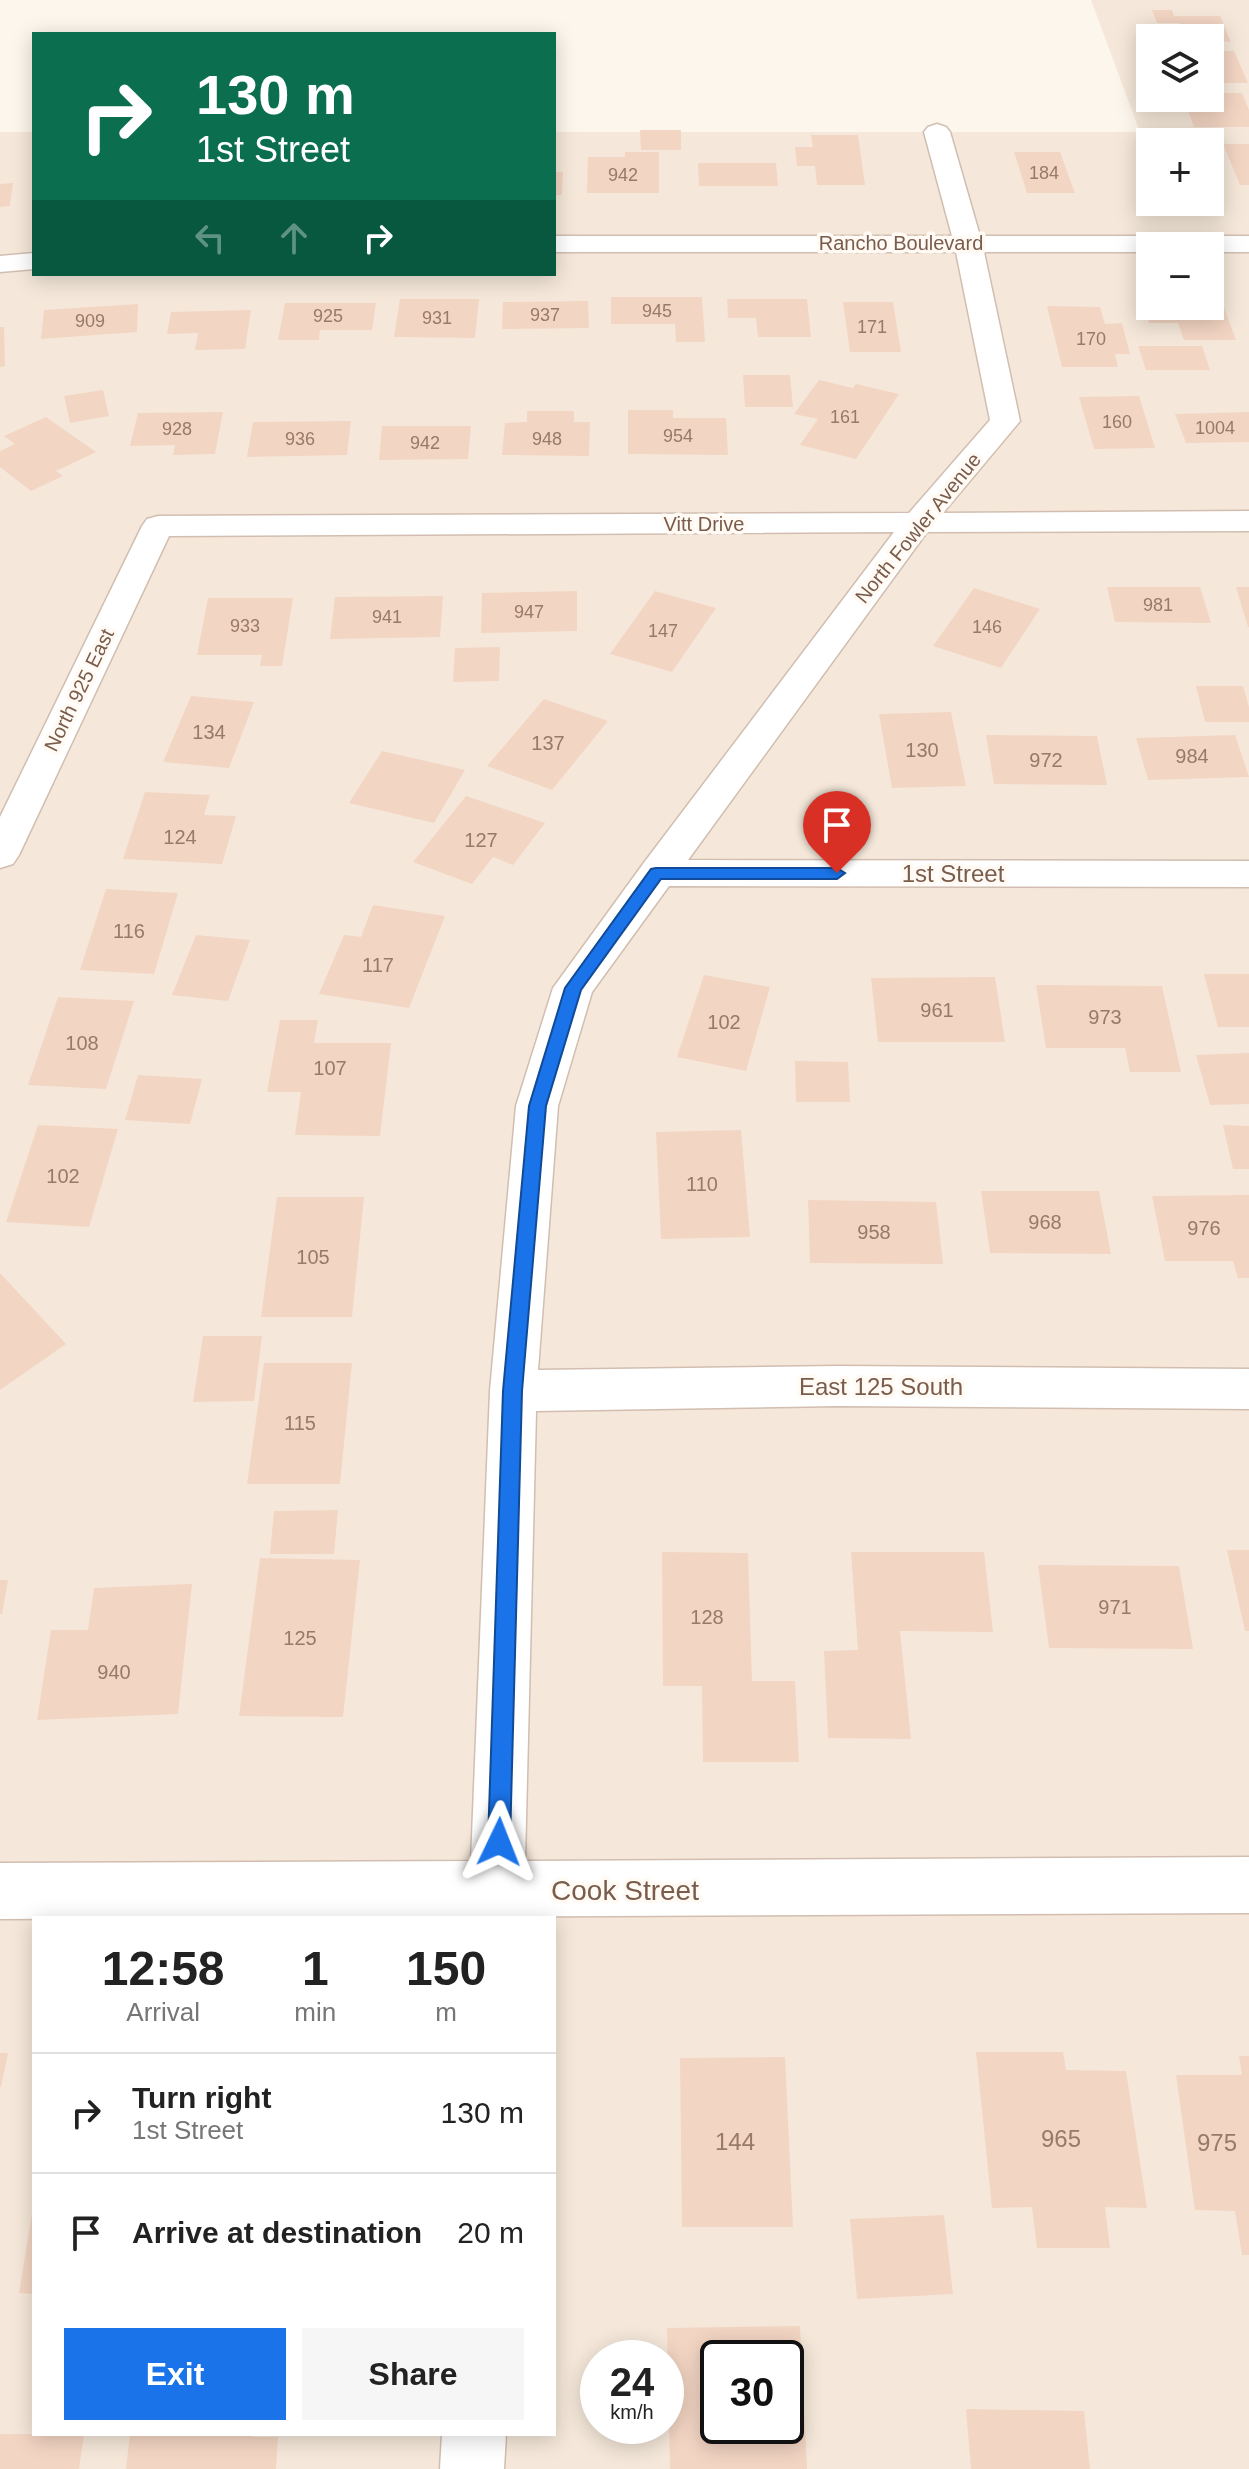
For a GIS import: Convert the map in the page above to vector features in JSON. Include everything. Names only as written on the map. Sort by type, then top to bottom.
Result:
[{"type":"street","name":"North Fowler Avenue","points":[[496,1904],[513,1391],[537,1106],[573,988],[917,523],[1005,421],[968,243],[937,132]]},
{"type":"street","name":"Rancho Boulevard","points":[[556,244],[1249,244]]},
{"type":"street","points":[[0,264],[32,261]]},
{"type":"street","name":"Vitt Drive","points":[[158,526],[1249,521]]},
{"type":"street","name":"North 925 East","points":[[0,855],[158,526]]},
{"type":"street","name":"1st Street","points":[[656,873],[1249,874]]},
{"type":"street","name":"East 125 South","points":[[513,1391],[838,1386],[1249,1389]]},
{"type":"street","name":"Cook Street","points":[[0,1891],[496,1904],[1249,1885]]},
{"type":"street","points":[[472,2469],[474,2436]]},
{"type":"shaded area","points":[[1091,0],[1249,0],[1249,2469],[0,2469],[0,132],[32,132],[32,276],[556,276],[556,132],[1136,132],[1136,216],[1224,216],[1224,128],[1139,128]]},
{"type":"building","points":[[1152,10],[1172,10],[1174,16],[1220,16],[1223,24],[1179,24],[1157,23]]},
{"type":"building","points":[[1224,25],[1231,42],[1224,41]]},
{"type":"building","points":[[1224,51],[1234,51],[1248,83],[1224,83]]},
{"type":"building","points":[[1224,93],[1242,93],[1249,110],[1249,127],[1194,127],[1188,112],[1224,112]]},
{"type":"building","points":[[640,130],[681,130],[681,150],[641,150]]},
{"type":"building","points":[[811,135],[858,135],[865,185],[817,185],[815,166],[797,166],[795,147],[813,147]]},
{"type":"building","points":[[1224,144],[1249,144],[1249,185],[1240,185]]},
{"type":"building","points":[[625,152],[659,152],[659,193],[587,193],[588,157],[625,157]]},
{"type":"building","points":[[1014,152],[1060,152],[1075,193],[1027,193]]},
{"type":"building","points":[[698,163],[776,163],[778,186],[699,186]]},
{"type":"building","points":[[556,172],[563,172],[562,195],[556,195]]},
{"type":"building","points":[[13,183],[10,206],[0,207],[0,184]]},
{"type":"building","points":[[611,297],[702,297],[705,342],[676,342],[675,324],[611,324]]},
{"type":"building","points":[[400,299],[479,299],[475,338],[394,337]]},
{"type":"building","points":[[727,299],[807,299],[811,337],[758,337],[756,318],[728,318]]},
{"type":"building","points":[[588,301],[589,328],[502,329],[503,302]]},
{"type":"building","points":[[843,302],[893,302],[901,352],[850,352]]},
{"type":"building","points":[[285,303],[376,303],[372,330],[320,330],[319,340],[278,340]]},
{"type":"building","points":[[138,304],[137,332],[41,339],[44,310]]},
{"type":"building","points":[[1047,306],[1100,307],[1105,324],[1122,323],[1130,354],[1115,354],[1118,367],[1062,367]]},
{"type":"building","points":[[1224,308],[1236,340],[1184,340],[1178,323],[1149,323],[1148,320],[1224,320]]},
{"type":"building","points":[[251,310],[245,349],[195,350],[198,333],[167,334],[171,312]]},
{"type":"building","points":[[0,327],[4,327],[5,366],[0,367]]},
{"type":"building","points":[[1138,346],[1202,346],[1210,370],[1146,370]]},
{"type":"building","points":[[743,375],[790,375],[793,407],[745,407]]},
{"type":"building","points":[[819,380],[853,388],[856,384],[899,394],[856,459],[800,445],[818,419],[794,414]]},
{"type":"building","points":[[103,390],[109,416],[70,423],[64,396]]},
{"type":"building","points":[[1139,396],[1155,448],[1094,449],[1079,397]]},
{"type":"building","points":[[628,410],[673,410],[673,418],[726,418],[728,455],[628,454]]},
{"type":"building","points":[[527,411],[574,411],[574,422],[590,422],[589,456],[502,455],[505,423],[527,422]]},
{"type":"building","points":[[223,412],[215,454],[173,455],[175,445],[130,446],[138,413]]},
{"type":"building","points":[[1249,412],[1249,442],[1186,443],[1175,414]]},
{"type":"building","points":[[46,417],[96,452],[56,471],[63,476],[31,491],[0,467],[0,451],[15,444],[4,436]]},
{"type":"building","points":[[351,421],[347,455],[247,457],[253,422]]},
{"type":"building","points":[[382,426],[471,426],[468,459],[379,460]]},
{"type":"building","points":[[1107,587],[1200,587],[1211,623],[1115,622]]},
{"type":"building","points":[[1236,587],[1249,587],[1249,627],[1248,627]]},
{"type":"building","points":[[974,588],[1040,609],[1001,668],[933,646]]},
{"type":"building","points":[[577,591],[577,631],[481,633],[482,593]]},
{"type":"building","points":[[655,591],[716,608],[672,672],[610,654]]},
{"type":"building","points":[[443,596],[440,637],[330,639],[335,597]]},
{"type":"building","points":[[208,598],[293,598],[282,666],[260,666],[262,655],[197,655]]},
{"type":"building","points":[[500,647],[499,681],[453,682],[455,648]]},
{"type":"building","points":[[1196,686],[1243,686],[1249,707],[1249,722],[1205,722]]},
{"type":"building","points":[[191,696],[254,702],[229,768],[163,762]]},
{"type":"building","points":[[544,699],[608,721],[552,790],[487,766]]},
{"type":"building","points":[[951,712],[966,786],[892,788],[879,714]]},
{"type":"building","points":[[986,735],[1097,736],[1107,785],[994,784]]},
{"type":"building","points":[[1235,735],[1249,777],[1148,780],[1136,738]]},
{"type":"building","points":[[382,751],[465,770],[434,823],[349,803]]},
{"type":"building","points":[[145,792],[210,795],[204,815],[236,816],[222,864],[123,859]]},
{"type":"building","points":[[466,796],[545,823],[513,865],[493,857],[472,884],[413,862]]},
{"type":"building","points":[[106,889],[178,893],[154,974],[80,970]]},
{"type":"building","points":[[373,905],[445,916],[409,1008],[319,994],[344,935],[361,937]]},
{"type":"building","points":[[196,935],[250,940],[228,1001],[172,995]]},
{"type":"building","points":[[1204,974],[1249,974],[1249,1027],[1218,1027]]},
{"type":"building","points":[[704,975],[770,987],[746,1071],[677,1057]]},
{"type":"building","points":[[995,977],[1005,1042],[878,1042],[871,978]]},
{"type":"building","points":[[1036,985],[1162,986],[1181,1072],[1130,1072],[1125,1048],[1046,1048]]},
{"type":"building","points":[[58,997],[134,1001],[106,1089],[28,1085]]},
{"type":"building","points":[[280,1020],[318,1020],[314,1043],[391,1043],[380,1136],[295,1135],[301,1092],[267,1092]]},
{"type":"building","points":[[1249,1053],[1249,1104],[1210,1105],[1196,1055]]},
{"type":"building","points":[[795,1061],[848,1062],[850,1102],[796,1102]]},
{"type":"building","points":[[138,1075],[202,1079],[190,1124],[125,1120]]},
{"type":"building","points":[[38,1125],[118,1129],[89,1227],[6,1222]]},
{"type":"building","points":[[1223,1125],[1249,1126],[1249,1169],[1233,1169]]},
{"type":"building","points":[[741,1130],[750,1237],[661,1239],[656,1132]]},
{"type":"building","points":[[981,1191],[1099,1191],[1111,1254],[990,1253]]},
{"type":"building","points":[[1249,1195],[1249,1278],[1238,1278],[1233,1261],[1165,1261],[1152,1196]]},
{"type":"building","points":[[277,1197],[364,1197],[352,1317],[261,1317]]},
{"type":"building","points":[[808,1200],[936,1202],[943,1264],[810,1263]]},
{"type":"building","points":[[0,1273],[66,1344],[0,1390]]},
{"type":"building","points":[[203,1336],[262,1336],[254,1401],[193,1402]]},
{"type":"building","points":[[264,1363],[352,1363],[340,1484],[247,1484]]},
{"type":"building","points":[[338,1510],[334,1554],[270,1554],[274,1511]]},
{"type":"building","points":[[1227,1550],[1249,1550],[1249,1631],[1245,1631]]},
{"type":"building","points":[[662,1552],[748,1553],[752,1681],[795,1681],[799,1762],[703,1762],[702,1686],[663,1686]]},
{"type":"building","points":[[851,1552],[984,1552],[993,1632],[900,1631],[911,1739],[828,1738],[824,1651],[858,1650]]},
{"type":"building","points":[[260,1558],[360,1560],[343,1717],[239,1716]]},
{"type":"building","points":[[1038,1565],[1179,1566],[1193,1649],[1049,1648]]},
{"type":"building","points":[[0,1580],[8,1580],[2,1614],[0,1614]]},
{"type":"building","points":[[192,1584],[178,1714],[37,1720],[51,1630],[88,1630],[94,1588]]},
{"type":"building","points":[[976,2052],[1063,2052],[1066,2070],[1126,2071],[1147,2208],[1105,2207],[1110,2248],[1037,2248],[1032,2207],[992,2208]]},
{"type":"building","points":[[0,2053],[8,2053],[1,2087],[0,2087]]},
{"type":"building","points":[[1239,2056],[1249,2056],[1249,2255],[1242,2255],[1235,2211],[1195,2210],[1176,2075],[1242,2075]]},
{"type":"building","points":[[785,2057],[793,2227],[682,2227],[680,2058]]},
{"type":"building","points":[[32,2214],[32,2294],[19,2293]]},
{"type":"building","points":[[944,2215],[953,2294],[857,2299],[850,2219]]},
{"type":"building","points":[[800,2326],[801,2340],[700,2340],[700,2444],[804,2444],[804,2408],[807,2469],[670,2469],[669,2444],[684,2444],[684,2340],[667,2340],[667,2328]]},
{"type":"building","points":[[966,2409],[1084,2411],[1090,2469],[971,2469]]},
{"type":"building","points":[[0,2434],[84,2436],[79,2469],[0,2469]]},
{"type":"building","points":[[130,2436],[278,2437],[276,2469],[126,2469]]},
{"type":"route","points":[[499,1842],[513,1391],[537,1106],[573,988],[656,873],[837,873]]}]
